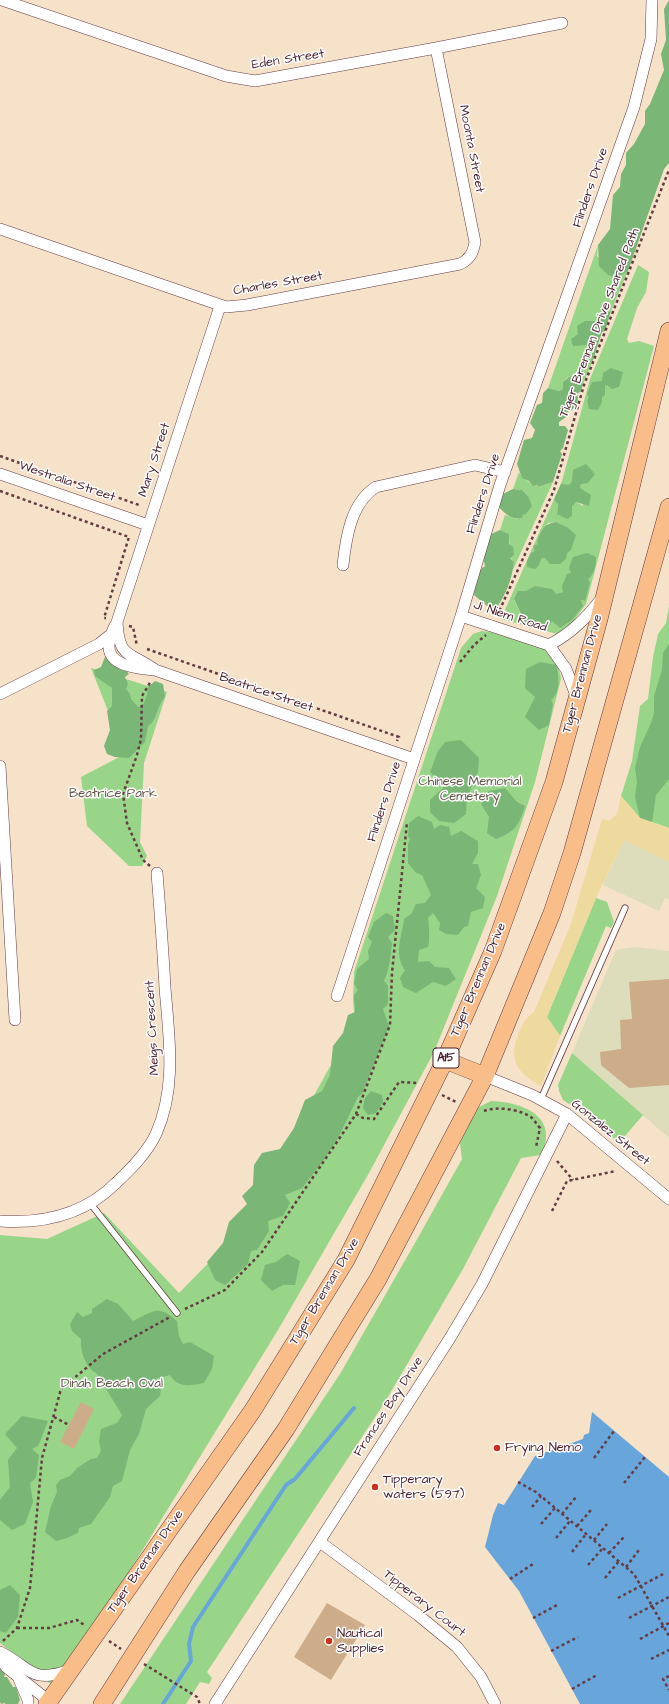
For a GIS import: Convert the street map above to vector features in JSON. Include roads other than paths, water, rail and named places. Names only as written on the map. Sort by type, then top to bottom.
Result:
[{"type":"main road","name":"Tiger Brennan Drive","points":[[50,1703],[70,1670],[253,1410],[342,1267],[445,1060],[493,951],[554,782],[604,595],[669,331]]},
{"type":"main road","points":[[102,1704],[187,1571],[286,1429],[378,1279],[485,1076],[552,913],[572,853],[669,506]]},
{"type":"main road","points":[[445,1060],[485,1076]]},
{"type":"main road","points":[[91,1704],[195,1546],[213,1533]]},
{"type":"street","points":[[0,6],[2,0]]},
{"type":"street","name":"Eden Street","points":[[2,0],[219,74],[246,80],[264,80],[562,23]]},
{"type":"street","name":"Flinders Drive","points":[[337,996],[461,616],[505,472],[634,107],[651,39],[652,0]]},
{"type":"street","name":"Moonta Street","points":[[436,48],[475,242],[472,254]]},
{"type":"street","name":"Charles Street","points":[[0,229],[220,306],[232,307],[460,264],[466,261],[472,254]]},
{"type":"street","name":"Mary Street","points":[[116,622],[220,306]]},
{"type":"street","points":[[343,565],[344,547],[354,516],[363,498],[376,487],[475,465],[505,472]]},
{"type":"street","name":"Westralia Street","points":[[0,474],[148,525]]},
{"type":"street","name":"Ji Niem Road","points":[[549,645],[566,636],[581,623],[604,595]]},
{"type":"street","name":"Ji Niem Road","points":[[461,616],[549,645],[566,669],[576,698]]},
{"type":"street","points":[[104,645],[116,622]]},
{"type":"street","points":[[116,622],[118,639],[121,648],[127,654],[137,657],[155,670]]},
{"type":"street","points":[[0,694],[104,645],[121,648]]},
{"type":"street","name":"Beatrice Street","points":[[104,645],[118,662],[132,668],[155,670],[414,759]]},
{"type":"street","points":[[0,766],[15,1020]]},
{"type":"street","name":"Meigs Crescent","points":[[0,1222],[33,1222],[45,1220],[72,1212],[90,1203],[109,1190],[142,1156],[156,1133],[167,1095],[170,1065],[157,873]]},
{"type":"street","name":"Gonzalez Street","points":[[485,1076],[541,1099],[568,1114],[669,1199]]},
{"type":"street","name":"Frances Bay Drive","points":[[215,1704],[450,1338],[482,1284],[568,1114]]},
{"type":"street","name":"Tipperary Court","points":[[320,1542],[418,1615],[457,1647],[481,1676],[495,1704]]},
{"type":"street","points":[[0,1652],[15,1660],[33,1674],[41,1676],[70,1670]]},
{"type":"street","points":[[0,1658],[6,1667],[50,1703]]},
{"type":"street","points":[[18,1677],[28,1700],[28,1704]]},
{"type":"lane","points":[[541,1099],[625,908]]},
{"type":"lane","points":[[90,1203],[177,1313]]},
{"type":"water","points":[[592,1412],[669,1477],[669,1704],[580,1704],[519,1591],[485,1547],[493,1515],[498,1503],[504,1505],[535,1456],[583,1439],[584,1435],[589,1433]]},
{"type":"waterway","points":[[163,1704],[191,1661],[189,1644],[193,1627],[286,1485],[295,1479],[354,1408]]},
{"type":"place","name":"Frying Nemo","points":[[497,1448]]},
{"type":"place","name":"Tipperary waters (597)","points":[[375,1487]]},
{"type":"place","name":"Nautical Supplies","points":[[329,1641]]},
{"type":"park label","name":"Chinese Memorial Cemetery","points":[[470,790]]},
{"type":"park label","name":"Beatrice Park","points":[[113,794]]},
{"type":"park label","name":"Dinah Beach Oval","points":[[112,1384]]}]
